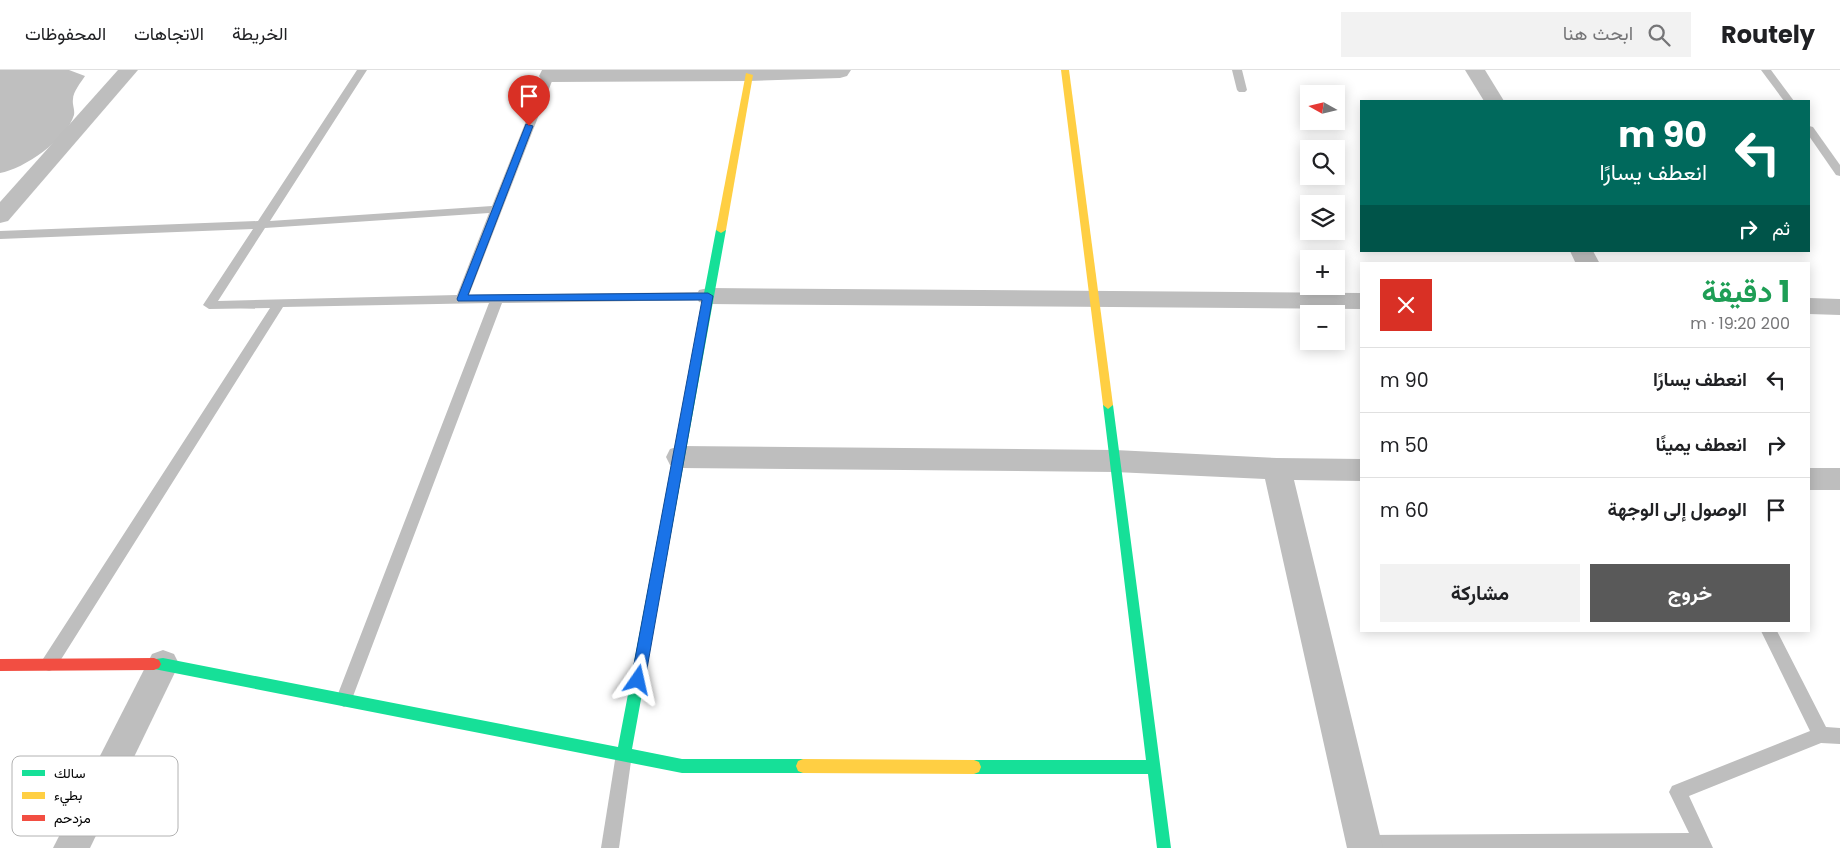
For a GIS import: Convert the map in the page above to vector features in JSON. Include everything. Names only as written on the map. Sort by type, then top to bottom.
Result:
[{"type":"street","points":[[0,216],[128,70]]},
{"type":"street","points":[[550,73],[749,75],[840,72],[841,70]]},
{"type":"street","points":[[1065,70],[1164,848]]},
{"type":"street","points":[[1476,70],[1493,100]]},
{"type":"street","points":[[624,754],[749,75]]},
{"type":"street","points":[[708,296],[1360,301]]},
{"type":"street","points":[[1810,306],[1840,307]]},
{"type":"street","points":[[680,456],[1115,461],[1278,469],[1360,470]]},
{"type":"street","points":[[1278,469],[1365,846]]},
{"type":"street","points":[[1810,478],[1840,479]]},
{"type":"street","points":[[0,665],[163,664],[682,766],[1154,767]]},
{"type":"street","points":[[117,756],[163,664]]},
{"type":"street","points":[[71,848],[77,836]]},
{"type":"lane","points":[[362,70],[209,305],[496,298],[708,296]]},
{"type":"lane","points":[[1237,70],[1242,90]]},
{"type":"lane","points":[[1766,70],[1788,100]]},
{"type":"lane","points":[[462,299],[550,73]]},
{"type":"lane","points":[[1810,130],[1840,173]]},
{"type":"lane","points":[[0,235],[260,225],[497,209]]},
{"type":"lane","points":[[344,699],[496,298]]},
{"type":"lane","points":[[49,665],[278,304]]},
{"type":"lane","points":[[1770,632],[1821,735]]},
{"type":"lane","points":[[1365,846],[1703,845],[1678,792],[1821,735],[1840,736]]},
{"type":"lane","points":[[610,848],[624,754]]},
{"type":"shaded area","points":[[0,70],[69,70],[85,76],[74,93],[74,115],[63,134],[43,152],[21,166],[0,173]]},
{"type":"traffic: fast","points":[[624,754],[721,230]]},
{"type":"traffic: fast","points":[[1108,405],[1164,848]]},
{"type":"traffic: fast","points":[[154,664],[163,664],[682,766],[803,766]]},
{"type":"traffic: fast","points":[[974,767],[1154,767]]},
{"type":"traffic: slow","points":[[1065,70],[1108,405]]},
{"type":"traffic: slow","points":[[721,230],[749,75]]},
{"type":"traffic: slow","points":[[803,766],[974,767]]},
{"type":"traffic: jam","points":[[0,665],[154,664]]},
{"type":"route","points":[[529,126],[462,299],[708,296],[638,680]]}]
